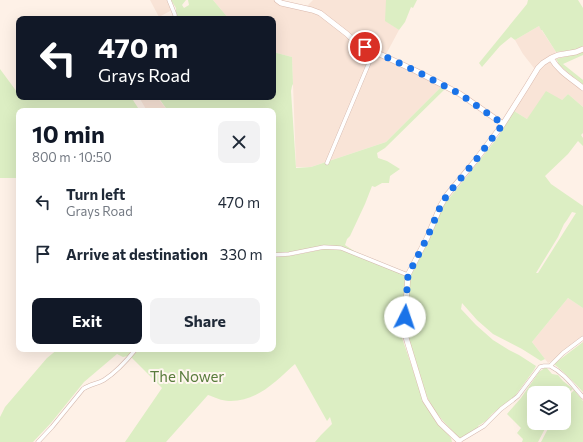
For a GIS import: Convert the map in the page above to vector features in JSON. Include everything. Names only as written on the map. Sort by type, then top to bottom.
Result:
[{"type":"street","points":[[169,0],[175,16]]},
{"type":"street","points":[[277,0],[281,3],[320,13],[356,43],[460,94],[503,124]]},
{"type":"street","points":[[583,49],[576,52],[558,55],[543,63],[538,68],[503,124],[447,195],[408,275],[404,331],[425,400],[440,423],[459,442],[484,426],[501,409],[518,396],[540,367],[550,366],[555,368],[570,381],[583,397]]},
{"type":"street","points":[[327,163],[374,51]]},
{"type":"street","points":[[551,58],[559,69],[583,88]]},
{"type":"street","points":[[276,255],[289,254],[324,247],[341,248],[408,275]]},
{"type":"street","points":[[550,366],[563,353],[583,338]]},
{"type":"street","points":[[38,442],[88,385],[107,378],[133,352]]},
{"type":"shaded area","points":[[150,0],[167,0],[172,10],[158,16]]},
{"type":"shaded area","points":[[213,0],[278,0],[304,9],[313,0],[386,0],[386,21],[399,30],[384,58],[442,86],[386,142],[311,167],[296,167],[292,57],[276,53],[276,16],[226,16]]},
{"type":"shaded area","points":[[539,26],[556,52],[547,59],[561,74],[583,91],[583,107],[568,94],[562,100],[527,119],[514,111],[538,70],[534,68],[523,54],[515,40]]},
{"type":"shaded area","points":[[141,100],[159,100],[166,108],[145,108]]},
{"type":"shaded area","points":[[568,298],[583,308],[583,336],[548,363],[532,342]]},
{"type":"green space","points":[[171,0],[186,0],[182,5],[184,8],[189,5],[188,0],[213,0],[226,16],[176,16],[176,8]]},
{"type":"green space","points":[[386,0],[417,0],[413,8],[411,7],[405,22],[399,30],[385,21]]},
{"type":"green space","points":[[528,0],[578,0],[583,8],[583,46],[574,50],[556,52],[539,26],[515,40],[511,37],[500,46],[482,67],[479,63],[527,4]]},
{"type":"green space","points":[[583,51],[583,55],[563,64],[583,80],[583,85],[558,64],[556,59]]},
{"type":"green space","points":[[276,53],[292,57],[293,84],[291,91],[296,168],[311,167],[386,142],[442,86],[445,89],[385,148],[377,153],[378,158],[387,161],[400,169],[390,176],[389,183],[382,183],[375,187],[372,186],[350,236],[347,239],[345,245],[360,255],[343,247],[325,245],[289,253],[276,253],[276,108],[166,108],[160,100],[276,100]]},
{"type":"green space","points":[[0,69],[16,91],[16,100],[133,100],[138,108],[16,108],[16,178],[0,178]]},
{"type":"green space","points":[[546,91],[562,100],[568,94],[583,107],[583,133],[581,135],[583,138],[583,146],[578,141],[568,154],[545,176],[551,184],[583,206],[583,308],[568,298],[532,342],[545,359],[541,361],[493,334],[477,320],[462,303],[461,309],[493,340],[536,366],[515,396],[478,426],[479,428],[470,434],[468,433],[462,438],[458,437],[444,422],[434,410],[426,395],[406,330],[409,277],[444,204],[498,137],[514,111],[527,119]],"holes":[[[572,212],[576,213],[538,273],[536,273],[558,237],[564,224]]]},
{"type":"green space","name":"The Nower","points":[[325,249],[341,250],[406,275],[400,332],[424,402],[451,438],[452,442],[315,442],[332,424],[330,417],[327,421],[295,364],[265,389],[248,398],[226,401],[208,395],[166,442],[125,442],[162,388],[131,357],[135,352],[276,352],[276,257],[289,256]]},
{"type":"green space","points":[[583,342],[583,392],[554,364]]},
{"type":"green space","points":[[54,352],[131,352],[128,356],[123,357],[117,354],[84,382],[51,423],[33,442],[0,442],[0,417],[5,407],[47,358]]},
{"type":"green space","points":[[546,367],[552,374],[558,375],[569,386],[529,386],[539,372]]},
{"type":"green space","points":[[527,389],[527,430],[544,430],[538,442],[522,442],[523,439],[517,433],[521,428],[507,414]]},
{"type":"green space","points":[[574,390],[583,401],[583,442],[541,442],[547,430],[571,430],[571,393]]},
{"type":"route","points":[[365,47],[460,94],[503,124],[447,195],[441,205],[427,238],[408,275],[405,317]]}]
